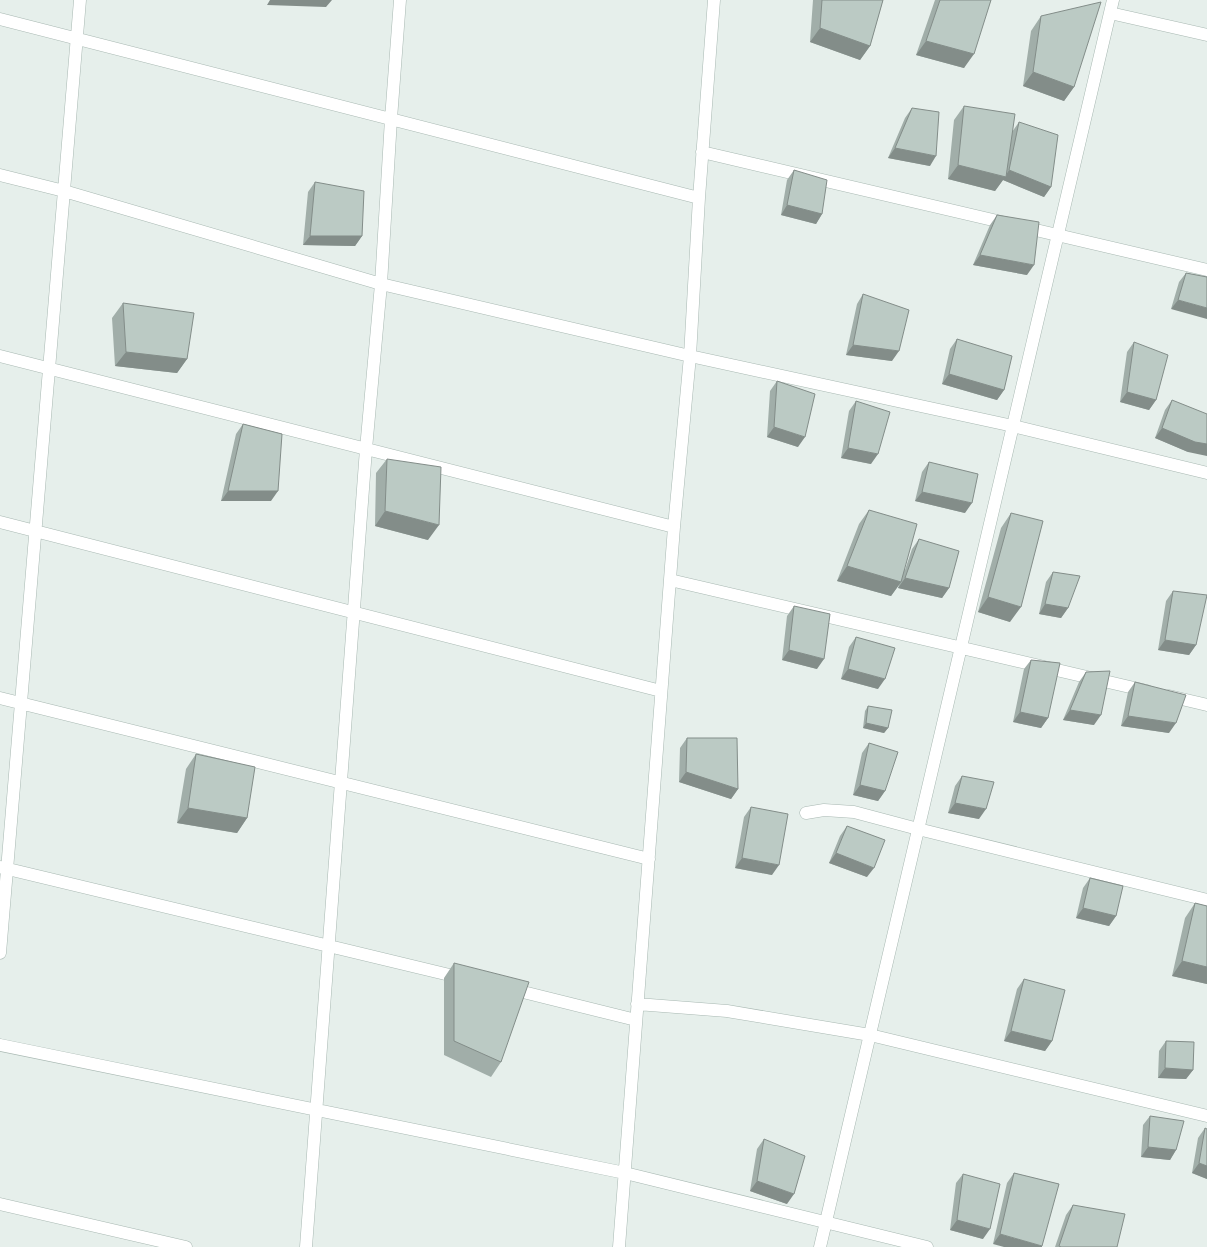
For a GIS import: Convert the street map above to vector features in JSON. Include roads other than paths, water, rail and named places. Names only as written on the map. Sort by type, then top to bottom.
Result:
[{"type":"street","points":[[0,953],[4,867],[21,703],[80,0]]},
{"type":"street","points":[[306,1247],[366,449],[381,284],[400,0]]},
{"type":"street","points":[[619,1247],[674,527],[690,356],[702,152],[714,0]]},
{"type":"street","points":[[820,1247],[1113,0]]},
{"type":"street","points":[[1110,13],[1207,35]]},
{"type":"street","points":[[0,19],[699,198]]},
{"type":"street","points":[[702,152],[1207,270]]},
{"type":"street","points":[[0,175],[64,191],[381,284],[690,356],[1013,426],[1207,473]]},
{"type":"street","points":[[0,356],[674,527]]},
{"type":"street","points":[[0,522],[661,691]]},
{"type":"street","points":[[670,580],[1207,705]]},
{"type":"street","points":[[0,698],[649,859]]},
{"type":"street","points":[[806,813],[824,810],[854,812],[1207,900]]},
{"type":"street","points":[[4,867],[475,981]]},
{"type":"street","points":[[498,986],[636,1020]]},
{"type":"street","points":[[637,1004],[726,1011],[870,1035],[1207,1116]]},
{"type":"street","points":[[0,1045],[625,1173],[927,1247]]},
{"type":"street","points":[[0,1204],[186,1247]]}]
